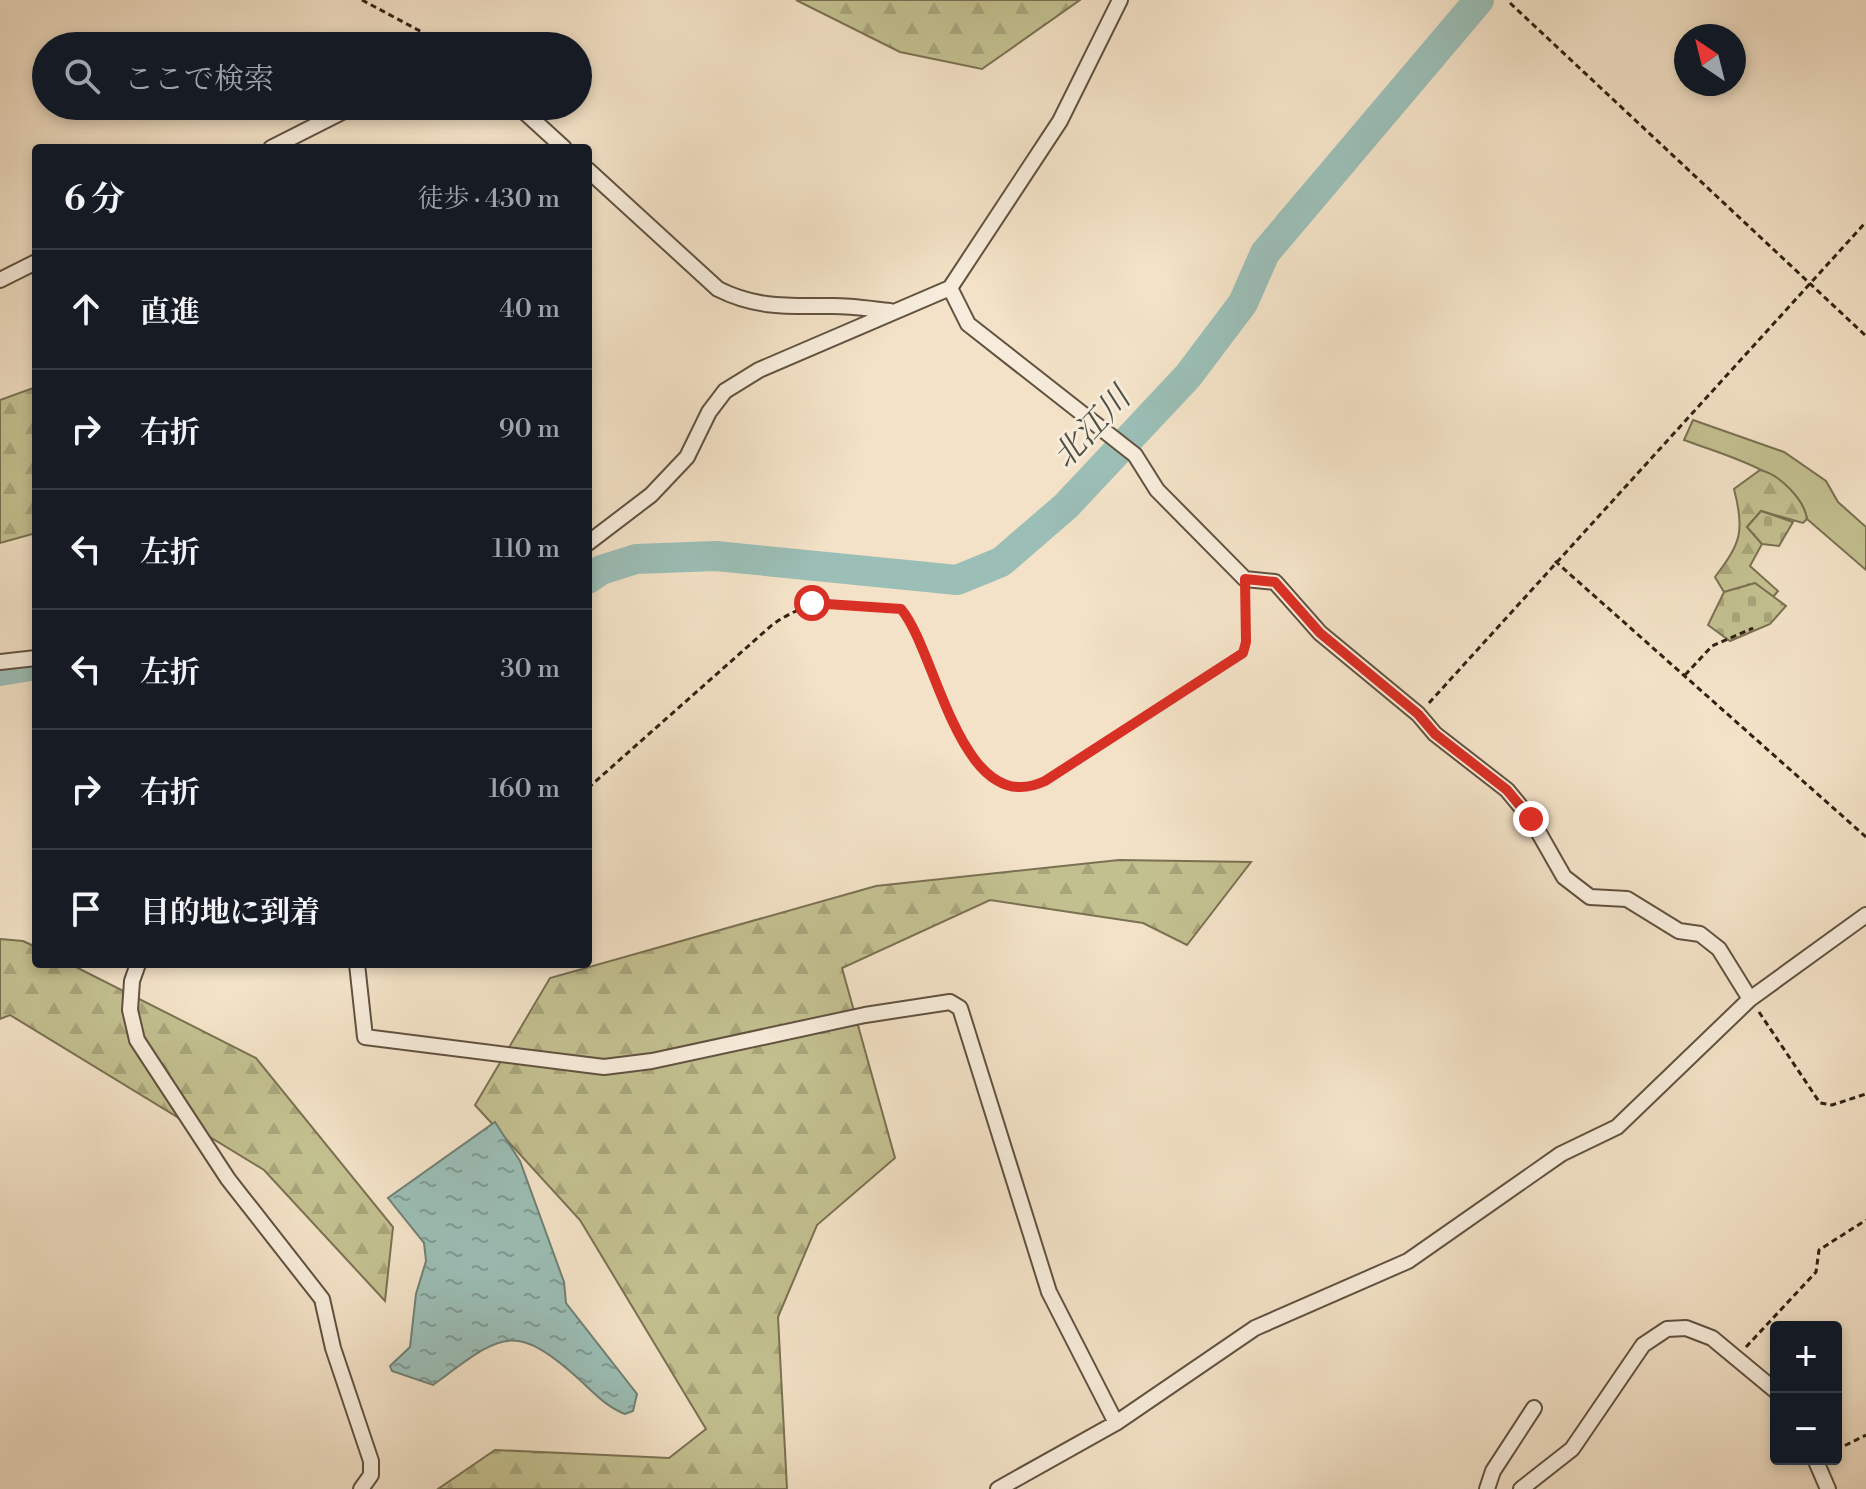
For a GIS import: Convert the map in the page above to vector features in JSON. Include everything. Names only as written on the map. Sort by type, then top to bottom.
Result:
[{"type":"street","points":[[592,540],[651,495],[687,457],[709,412],[725,391],[759,370],[950,288],[1060,121],[1120,0]]},
{"type":"street","points":[[279,144],[326,120]]},
{"type":"street","points":[[533,120],[560,144]]},
{"type":"street","points":[[592,174],[718,289],[733,296],[770,307],[844,306],[893,311]]},
{"type":"street","points":[[0,280],[32,264]]},
{"type":"street","points":[[950,288],[968,324],[1135,455],[1157,490],[1245,579],[1275,582],[1320,633],[1418,714],[1435,734],[1507,790],[1531,819],[1564,877],[1590,897],[1627,899],[1679,931],[1700,934],[1719,949],[1750,999]]},
{"type":"street","points":[[0,662],[32,658]]},
{"type":"street","points":[[998,1489],[1116,1423],[1255,1328],[1395,1269],[1561,1154],[1617,1127],[1750,999],[1866,915]]},
{"type":"street","points":[[137,968],[132,981],[130,1010],[137,1040],[228,1179],[325,1305],[333,1348],[371,1461],[371,1475],[361,1489]]},
{"type":"street","points":[[357,968],[365,1037],[604,1067],[666,1058],[865,1015],[950,1002],[960,1008],[1049,1292],[1116,1423]]},
{"type":"street","points":[[1521,1489],[1572,1449],[1643,1345],[1660,1332],[1675,1328],[1702,1333],[1737,1356],[1770,1386]]},
{"type":"street","points":[[1487,1489],[1493,1471],[1534,1408]]},
{"type":"street","points":[[1818,1465],[1828,1489]]},
{"type":"path","points":[[362,0],[422,32]]},
{"type":"path","points":[[1510,3],[1809,286],[1866,336]]},
{"type":"path","points":[[1418,714],[1866,222]]},
{"type":"path","points":[[1555,561],[1866,837]]},
{"type":"path","points":[[592,784],[772,625],[799,607],[826,602],[901,609],[910,619],[928,666],[976,763],[1004,783],[1034,786],[1243,653],[1246,642],[1245,579]]},
{"type":"path","points":[[1685,675],[1712,646],[1753,628]]},
{"type":"path","points":[[1750,999],[1820,1103],[1832,1105],[1866,1094]]},
{"type":"path","points":[[1737,1356],[1816,1272],[1819,1250],[1866,1220]]},
{"type":"path","points":[[1842,1447],[1866,1435]]},
{"type":"green space","points":[[796,0],[1080,0],[982,69],[900,52]]},
{"type":"green space","points":[[32,388],[32,534],[0,543],[0,400]]},
{"type":"green space","points":[[1693,420],[1784,452],[1826,481],[1838,502],[1866,527],[1866,570],[1807,519],[1801,503],[1790,489],[1775,478],[1738,459],[1684,440]]},
{"type":"green space","points":[[1760,470],[1790,488],[1801,503],[1807,519],[1803,523],[1761,511],[1747,527],[1762,544],[1750,566],[1778,591],[1773,597],[1755,583],[1724,592],[1715,577],[1738,536],[1740,526],[1734,489]]},
{"type":"green space","points":[[1761,511],[1793,522],[1779,546],[1762,544],[1747,527]]},
{"type":"green space","points":[[1755,583],[1786,606],[1770,624],[1730,641],[1708,625],[1724,592]]},
{"type":"green space","points":[[1119,860],[1251,862],[1187,945],[1143,923],[990,900],[842,968],[895,1158],[817,1225],[778,1317],[787,1489],[438,1489],[495,1450],[669,1458],[706,1429],[580,1220],[475,1105],[550,978],[876,886]]},
{"type":"green space","points":[[0,939],[23,941],[32,945],[32,968],[78,968],[256,1058],[393,1227],[385,1301],[264,1170],[10,1015],[0,1019]]},
{"type":"water","points":[[495,1122],[520,1161],[564,1282],[566,1303],[637,1394],[633,1411],[625,1414],[612,1408],[558,1361],[522,1342],[506,1341],[491,1346],[433,1385],[392,1371],[390,1366],[410,1347],[416,1294],[426,1261],[424,1243],[388,1198]]},
{"type":"waterway","name":"北江川","points":[[592,576],[601,570],[636,559],[716,556],[957,580],[1001,562],[1066,506],[1188,376],[1243,303],[1265,253],[1479,0]]},
{"type":"waterway","name":"北江川","points":[[0,671],[32,666]]},
{"type":"route","points":[[812,603],[901,609],[910,619],[921,652],[976,763],[1004,783],[1024,788],[1045,781],[1243,653],[1246,642],[1245,579],[1275,582],[1288,593],[1320,633],[1418,714],[1435,734],[1507,790],[1531,819]]}]
